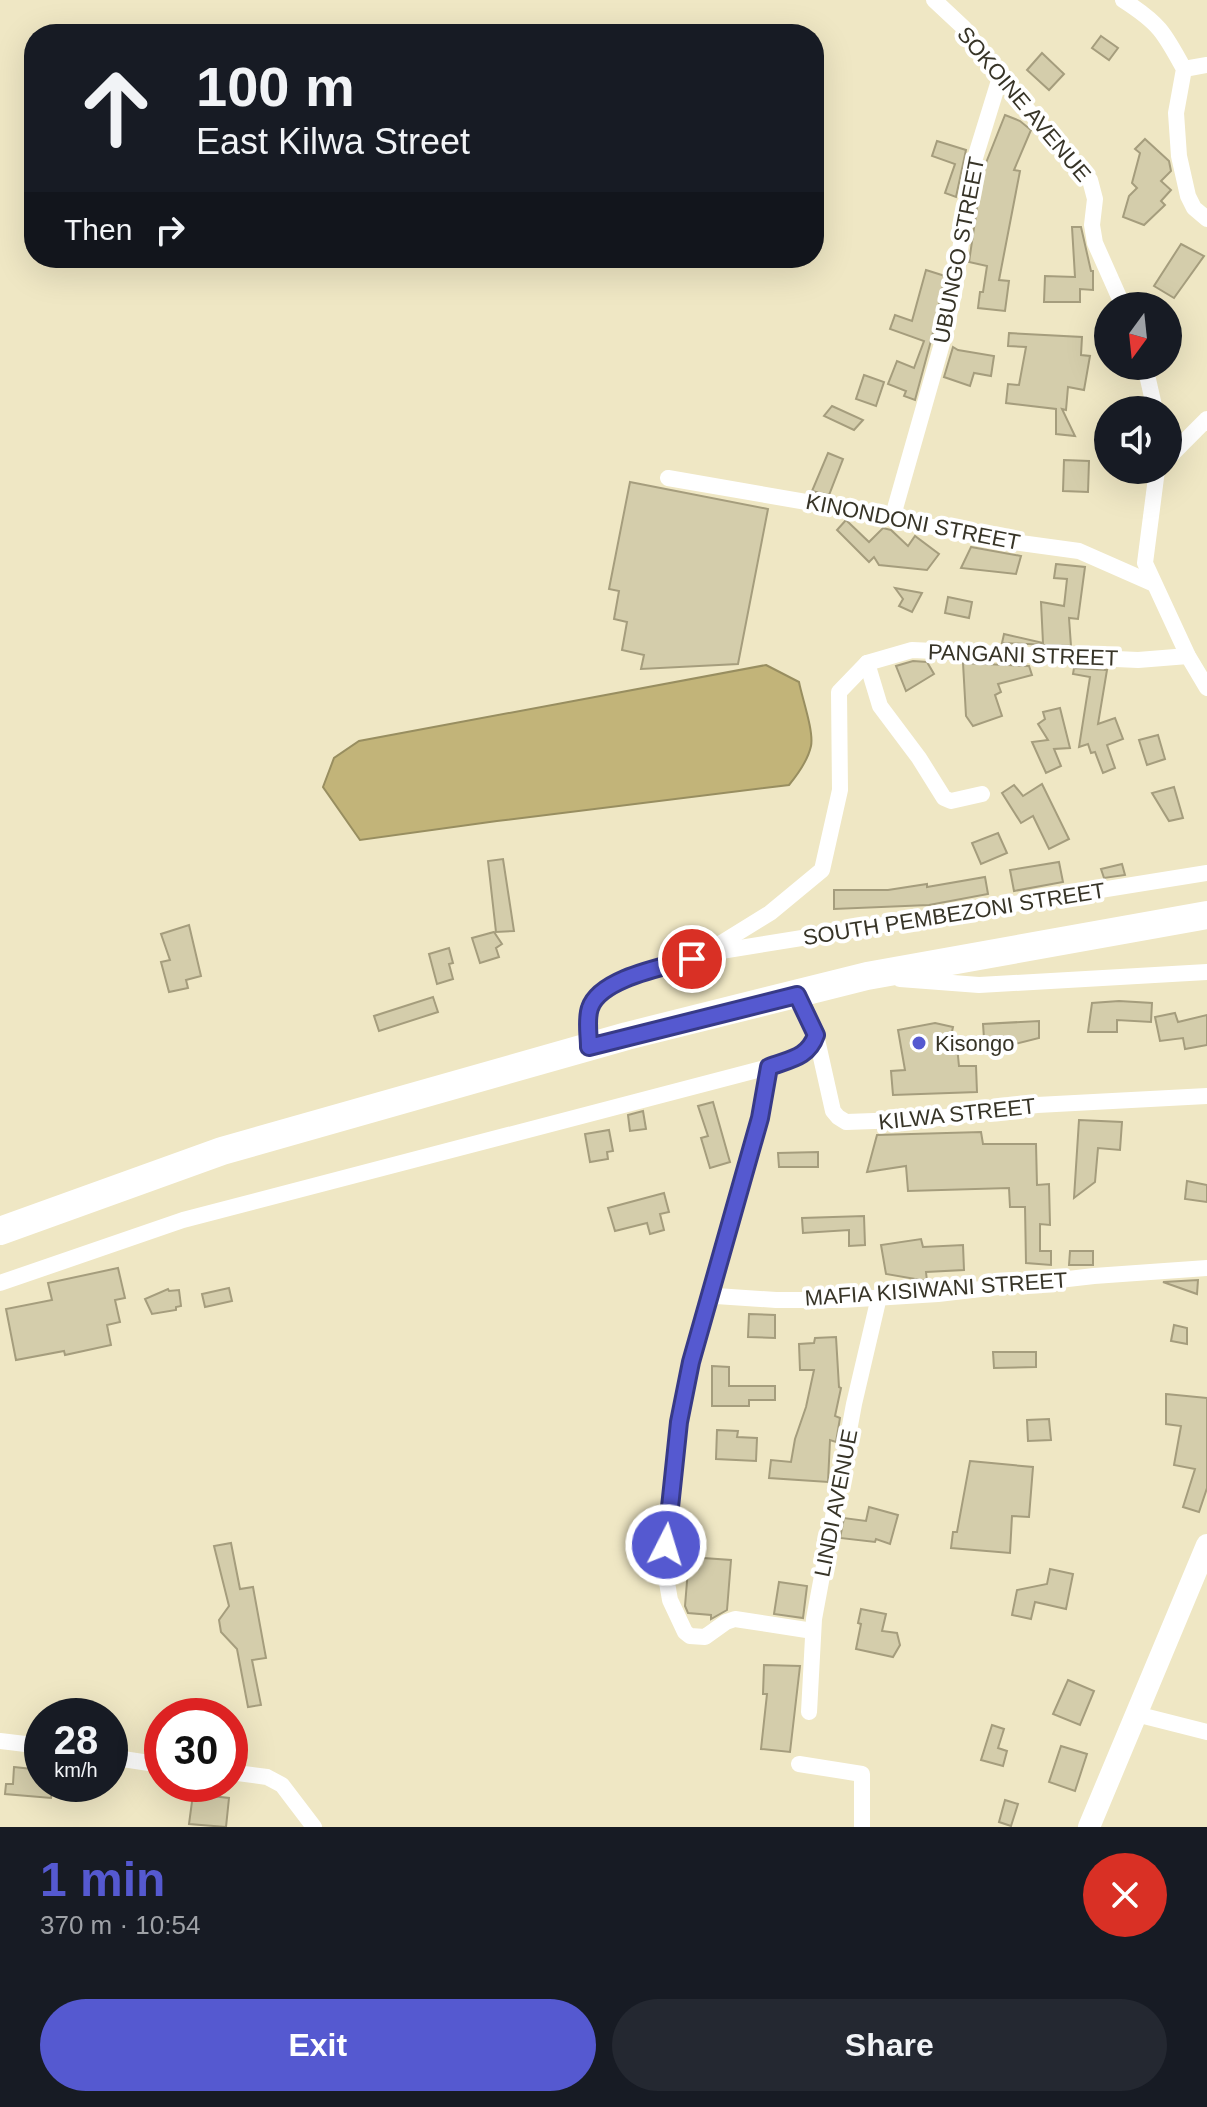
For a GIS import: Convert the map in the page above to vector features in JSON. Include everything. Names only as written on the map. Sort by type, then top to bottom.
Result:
[{"type":"highway","points":[[0,1231],[222,1151],[589,1047],[867,976],[1207,915]]},
{"type":"street","name":"SOKOINE AVENUE","points":[[934,0],[964,28],[1090,180],[1095,199],[1092,225],[1095,243],[1117,292]]},
{"type":"street","points":[[1123,0],[1151,18],[1165,33],[1184,69],[1176,113],[1179,156],[1188,196],[1194,208],[1207,219]]},
{"type":"street","points":[[1184,69],[1207,65]]},
{"type":"street","name":"UBUNGO STREET","points":[[892,519],[947,325],[971,171],[1001,74]]},
{"type":"street","points":[[1182,444],[1207,419]]},
{"type":"street","name":"KINONDONI STREET","points":[[668,478],[984,538],[1079,551],[1154,584]]},
{"type":"street","points":[[1155,484],[1145,556],[1147,571],[1207,688]]},
{"type":"street","name":"PANGANI STREET","points":[[589,1047],[589,1009],[606,988],[702,954],[770,913],[822,870],[840,790],[839,692],[867,663],[912,650],[1138,660],[1188,656]]},
{"type":"street","points":[[867,663],[880,706],[944,798],[951,801],[982,794]]},
{"type":"street","name":"SOUTH PEMBEZONI STREET","points":[[702,954],[1207,873]]},
{"type":"street","points":[[867,976],[979,985],[1207,972]]},
{"type":"street","name":"KILWA STREET","points":[[797,995],[816,1035],[833,1111],[838,1117],[855,1123],[931,1119],[1037,1105],[1207,1096]]},
{"type":"street","points":[[0,1283],[183,1220],[769,1067],[803,1056],[816,1035]]},
{"type":"street","points":[[769,1067],[760,1118],[691,1362],[679,1422],[666,1545],[670,1600],[685,1632],[698,1638],[735,1619],[813,1631]]},
{"type":"street","name":"MAFIA KISIWANI STREET","points":[[710,1300],[716,1296],[776,1300],[938,1294],[1094,1276],[1207,1268]]},
{"type":"street","name":"LINDI AVENUE","points":[[809,1712],[813,1631],[854,1404],[879,1297]]},
{"type":"street","points":[[1089,1827],[1207,1545]]},
{"type":"street","points":[[1136,1714],[1207,1732]]},
{"type":"street","points":[[0,1741],[24,1744]]},
{"type":"street","points":[[799,1764],[862,1774],[862,1827]]},
{"type":"street","points":[[248,1774],[267,1777],[282,1785],[314,1827]]},
{"type":"shaded area","points":[[766,665],[799,682],[809,723],[810,751],[789,785],[360,840],[323,787],[334,758],[359,741]]},
{"type":"building","points":[[1101,36],[1118,48],[1109,60],[1092,48]]},
{"type":"building","points":[[1042,53],[1064,74],[1049,90],[1027,70]]},
{"type":"building","points":[[1005,115],[1031,130],[1014,170],[1020,171],[999,280],[1009,281],[1005,311],[978,308],[987,266],[969,262],[982,173]]},
{"type":"building","points":[[1145,139],[1169,161],[1171,171],[1161,181],[1171,190],[1161,201],[1165,205],[1144,225],[1123,217],[1129,196],[1137,188],[1132,183],[1140,153],[1135,149]]},
{"type":"building","points":[[937,141],[966,150],[956,197],[945,193],[955,164],[932,156]]},
{"type":"building","points":[[1072,227],[1081,227],[1093,271],[1093,290],[1080,289],[1080,302],[1044,302],[1045,276],[1075,277]]},
{"type":"building","points":[[1181,244],[1204,256],[1178,292],[1164,292],[1154,286]]},
{"type":"building","points":[[926,270],[945,276],[915,400],[904,396],[906,391],[888,384],[897,361],[914,368],[924,341],[890,329],[895,315],[912,321]]},
{"type":"building","points":[[1009,333],[1082,337],[1081,355],[1090,356],[1084,390],[1068,387],[1066,410],[1062,409],[1075,436],[1056,434],[1056,409],[1006,403],[1008,384],[1019,385],[1026,347],[1008,346]]},
{"type":"building","points":[[953,347],[994,356],[991,376],[974,373],[970,386],[944,377]]},
{"type":"building","points":[[864,375],[884,382],[876,406],[856,399]]},
{"type":"building","points":[[832,406],[863,420],[854,430],[824,416]]},
{"type":"building","points":[[828,453],[843,459],[829,495],[812,491]]},
{"type":"building","points":[[1064,460],[1089,461],[1088,492],[1063,491]]},
{"type":"building","points":[[630,482],[768,509],[738,664],[641,669],[644,655],[622,650],[627,622],[614,619],[619,591],[609,589]]},
{"type":"building","points":[[846,520],[869,542],[883,528],[891,530],[908,546],[915,536],[939,554],[927,570],[879,565],[874,557],[869,562],[837,530]]},
{"type":"building","points":[[971,547],[1021,556],[1016,574],[961,568]]},
{"type":"building","points":[[1056,564],[1085,567],[1078,619],[1069,618],[1071,646],[1002,643],[1004,634],[1043,643],[1041,602],[1064,606],[1067,579],[1054,578]]},
{"type":"building","points":[[895,588],[922,593],[912,612],[899,606],[903,599]]},
{"type":"building","points":[[948,597],[972,602],[969,618],[945,613]]},
{"type":"building","points":[[913,661],[927,662],[934,674],[906,691],[896,666]]},
{"type":"building","points":[[963,663],[1029,666],[1032,675],[998,684],[1001,692],[995,695],[1002,716],[973,726],[966,716]]},
{"type":"building","points":[[1074,668],[1107,670],[1098,724],[1115,718],[1123,739],[1107,745],[1115,768],[1103,773],[1095,752],[1091,753],[1088,744],[1079,747],[1090,677],[1073,674]]},
{"type":"building","points":[[1060,708],[1070,748],[1054,749],[1061,766],[1046,773],[1032,742],[1048,740],[1038,724],[1045,719],[1043,712]]},
{"type":"building","points":[[1158,735],[1165,759],[1147,765],[1139,740]]},
{"type":"building","points":[[1042,784],[1069,839],[1049,849],[1033,816],[1021,823],[1002,793],[1014,785],[1023,796]]},
{"type":"building","points":[[1174,787],[1183,818],[1169,821],[1152,793]]},
{"type":"building","points":[[998,833],[1007,853],[981,864],[972,843]]},
{"type":"building","points":[[503,859],[514,931],[496,932],[488,861]]},
{"type":"building","points":[[1059,862],[1063,882],[1014,891],[1010,870]]},
{"type":"building","points":[[1122,864],[1125,875],[1104,878],[1101,869]]},
{"type":"building","points":[[985,877],[988,894],[929,905],[834,909],[834,890],[888,890],[927,884],[927,887]]},
{"type":"building","points":[[189,925],[201,976],[186,980],[188,988],[169,992],[161,962],[170,960],[161,934]]},
{"type":"building","points":[[494,932],[502,944],[496,948],[499,957],[480,963],[472,938]]},
{"type":"building","points":[[449,948],[453,979],[437,984],[429,954]]},
{"type":"building","points":[[433,997],[438,1012],[379,1031],[374,1016]]},
{"type":"building","points":[[1092,1003],[1152,1003],[1151,1022],[1117,1020],[1117,1032],[1088,1032]]},
{"type":"building","points":[[1175,1013],[1178,1022],[1207,1015],[1207,1045],[1185,1049],[1183,1038],[1160,1041],[1155,1017]]},
{"type":"building","points":[[1039,1021],[1039,1038],[1003,1047],[1003,1054],[985,1053],[983,1024]]},
{"type":"building","points":[[935,1023],[953,1027],[951,1036],[956,1036],[959,1066],[976,1066],[977,1092],[893,1095],[891,1071],[905,1070],[898,1030]]},
{"type":"building","points":[[713,1102],[730,1162],[710,1168],[701,1138],[708,1136],[698,1106]]},
{"type":"building","points":[[643,1111],[646,1129],[630,1131],[628,1115]]},
{"type":"building","points":[[1079,1120],[1122,1122],[1120,1150],[1098,1148],[1095,1182],[1074,1198]]},
{"type":"building","points":[[609,1130],[613,1151],[607,1152],[608,1159],[590,1162],[585,1134]]},
{"type":"building","points":[[981,1132],[983,1144],[1036,1144],[1037,1185],[1049,1184],[1050,1225],[1040,1224],[1040,1251],[1051,1251],[1051,1265],[1026,1263],[1025,1207],[1010,1207],[1009,1188],[908,1191],[906,1166],[867,1172],[877,1135]]},
{"type":"building","points":[[818,1152],[818,1167],[779,1167],[778,1153]]},
{"type":"building","points":[[1187,1181],[1207,1185],[1207,1202],[1185,1199]]},
{"type":"building","points":[[664,1193],[669,1212],[660,1214],[664,1230],[650,1234],[647,1223],[615,1231],[608,1208]]},
{"type":"building","points":[[864,1216],[865,1245],[849,1246],[849,1230],[803,1233],[802,1218]]},
{"type":"building","points":[[921,1239],[923,1247],[963,1245],[964,1270],[926,1272],[927,1281],[886,1274],[881,1245]]},
{"type":"building","points":[[1070,1251],[1093,1251],[1093,1265],[1069,1265]]},
{"type":"building","points":[[118,1268],[125,1298],[115,1300],[120,1322],[107,1325],[111,1345],[65,1355],[64,1351],[16,1360],[6,1309],[52,1300],[48,1283]]},
{"type":"building","points":[[1198,1280],[1197,1294],[1163,1282]]},
{"type":"building","points":[[229,1288],[232,1301],[205,1307],[202,1294]]},
{"type":"building","points":[[168,1289],[179,1290],[181,1306],[176,1310],[152,1314],[145,1299]]},
{"type":"building","points":[[749,1314],[775,1315],[775,1338],[748,1337]]},
{"type":"building","points":[[1174,1325],[1187,1328],[1187,1344],[1171,1341]]},
{"type":"building","points":[[836,1337],[841,1388],[835,1416],[840,1418],[836,1442],[830,1440],[828,1482],[769,1478],[771,1460],[791,1462],[806,1407],[814,1370],[800,1370],[799,1344],[814,1343],[815,1338]]},
{"type":"building","points":[[993,1352],[1036,1352],[1036,1367],[994,1368]]},
{"type":"building","points":[[712,1366],[729,1367],[729,1386],[775,1386],[775,1400],[749,1400],[749,1406],[712,1406]]},
{"type":"building","points":[[1166,1394],[1207,1398],[1207,1488],[1199,1512],[1183,1507],[1195,1469],[1174,1465],[1181,1426],[1166,1424]]},
{"type":"building","points":[[1049,1419],[1051,1440],[1028,1441],[1027,1420]]},
{"type":"building","points":[[717,1430],[738,1431],[737,1437],[757,1438],[756,1461],[716,1459]]},
{"type":"building","points":[[970,1461],[1033,1467],[1029,1517],[1012,1516],[1010,1553],[951,1548],[953,1532],[957,1532]]},
{"type":"building","points":[[869,1507],[898,1515],[890,1544],[876,1539],[875,1542],[840,1538],[844,1518],[866,1521]]},
{"type":"building","points":[[231,1543],[240,1589],[253,1587],[266,1658],[252,1660],[261,1705],[248,1707],[237,1649],[221,1632],[219,1620],[229,1606],[214,1546]]},
{"type":"building","points":[[689,1557],[731,1560],[727,1610],[711,1619],[711,1615],[688,1613],[685,1606]]},
{"type":"building","points":[[1050,1569],[1073,1574],[1066,1609],[1035,1602],[1031,1619],[1012,1615],[1017,1590],[1047,1584]]},
{"type":"building","points":[[779,1582],[807,1586],[803,1618],[774,1614]]},
{"type":"building","points":[[861,1609],[886,1614],[882,1631],[897,1633],[900,1645],[893,1657],[856,1649]]},
{"type":"building","points":[[764,1665],[800,1666],[790,1752],[761,1749],[767,1694],[763,1694]]},
{"type":"building","points":[[1068,1680],[1094,1691],[1080,1725],[1053,1714]]},
{"type":"building","points":[[992,1725],[1004,1729],[998,1748],[1007,1751],[1003,1766],[981,1760]]},
{"type":"building","points":[[1061,1746],[1087,1754],[1075,1791],[1049,1782]]},
{"type":"building","points":[[14,1767],[24,1768],[24,1796],[5,1794],[6,1784],[13,1784]]},
{"type":"building","points":[[1005,1800],[1018,1804],[1011,1826],[999,1822]]},
{"type":"building","points":[[192,1802],[229,1802],[226,1827],[189,1824]]},
{"type":"place","name":"Kisongo","points":[[919,1043]]},
{"type":"route","points":[[666,1545],[679,1422],[691,1362],[760,1118],[769,1067],[803,1056],[816,1035],[797,995],[589,1047],[589,1009],[606,988],[619,981],[692,959]]}]
